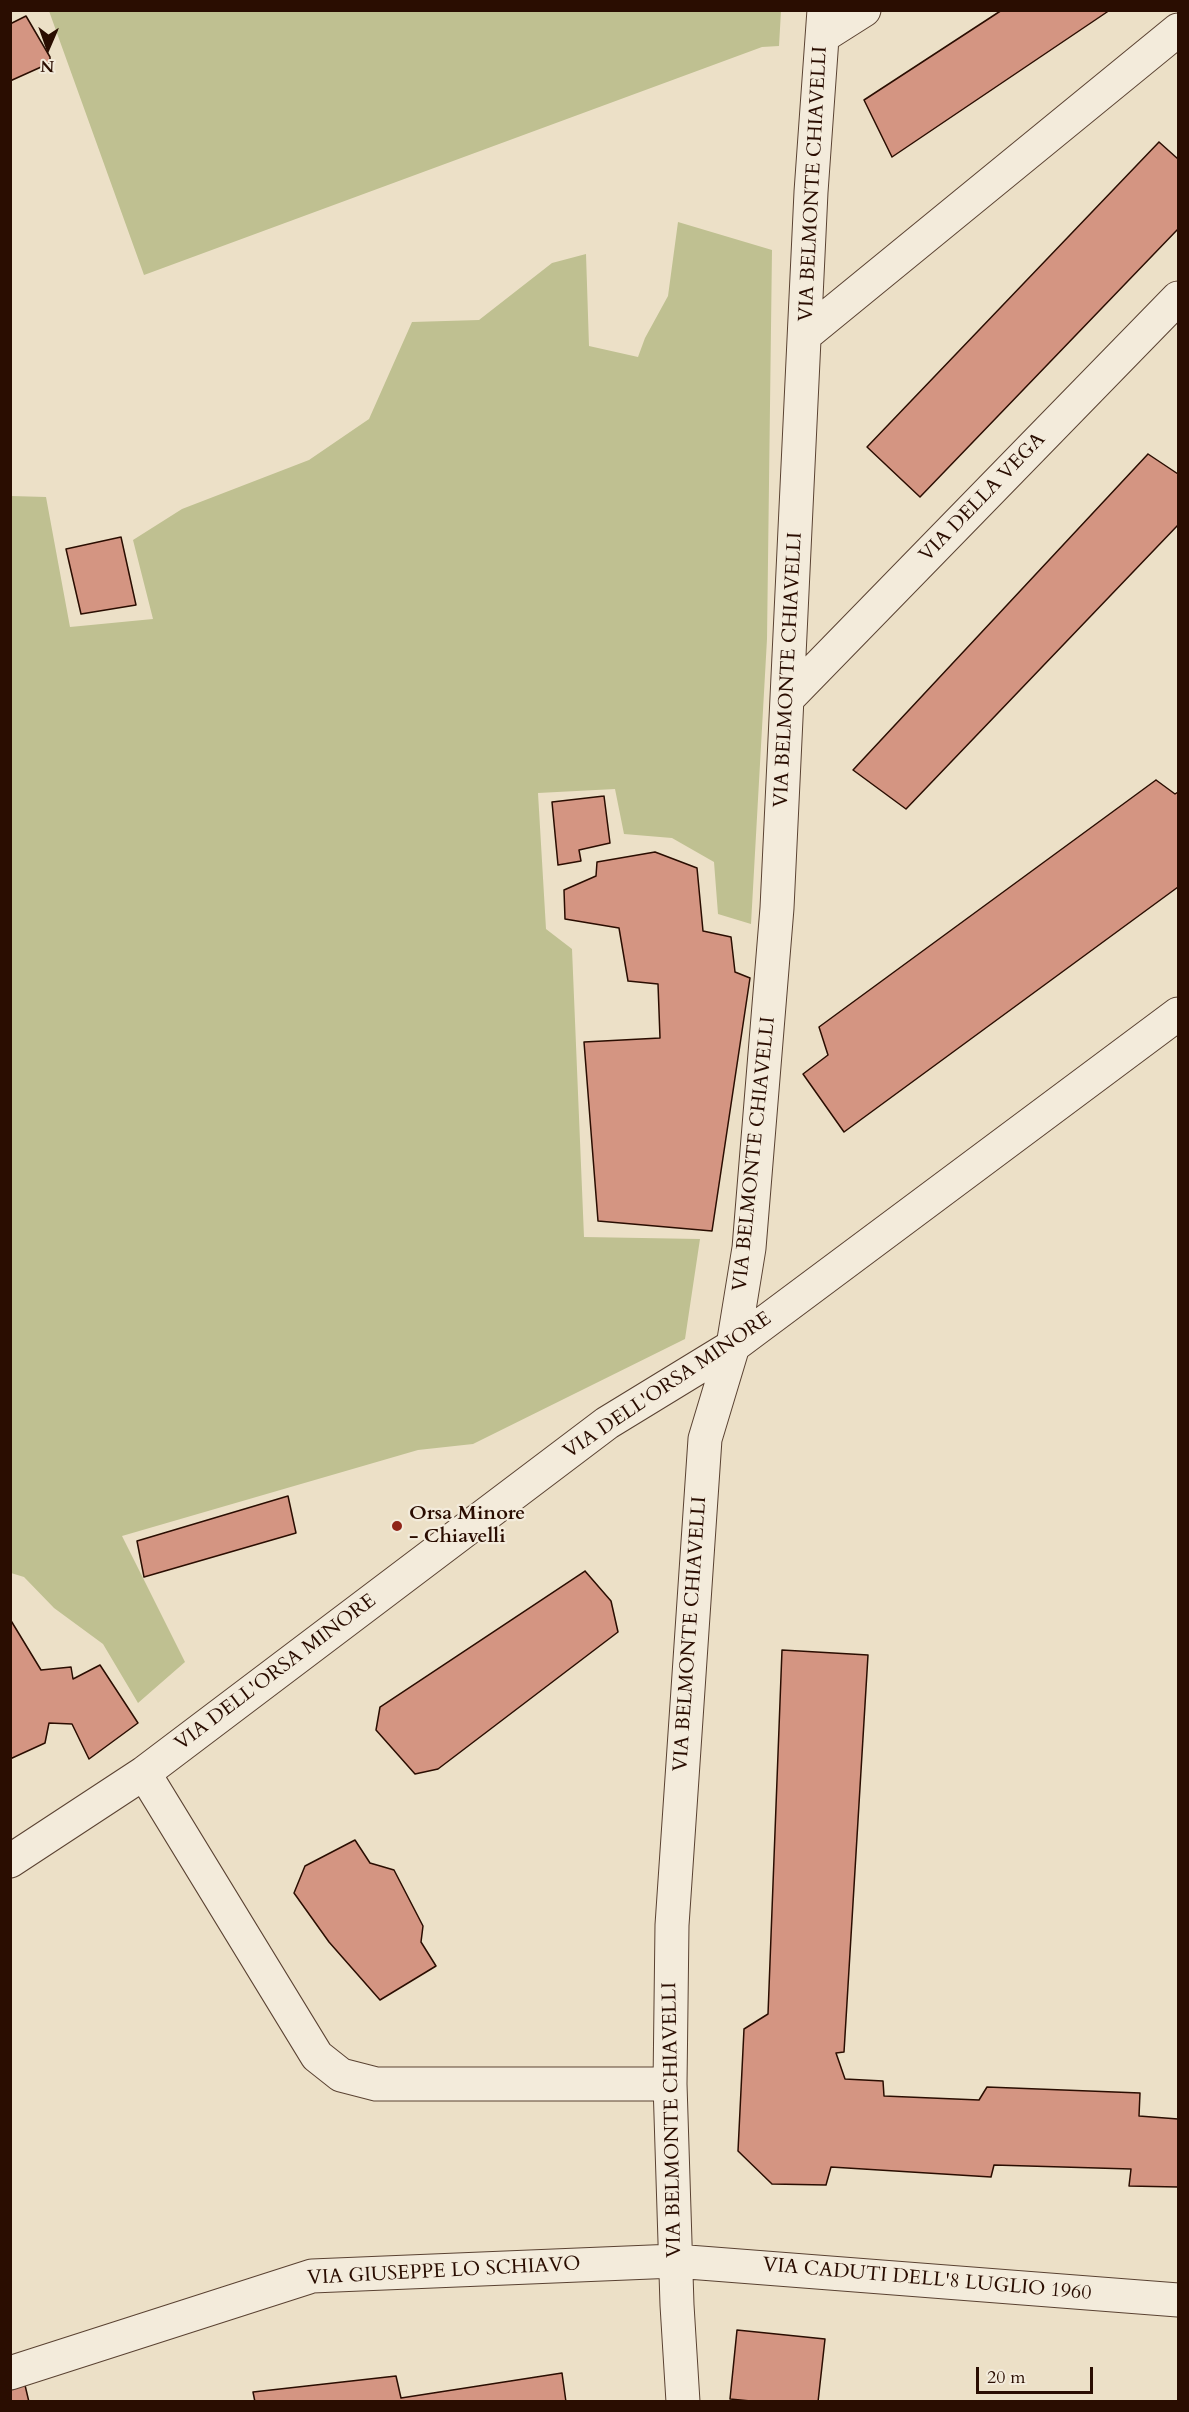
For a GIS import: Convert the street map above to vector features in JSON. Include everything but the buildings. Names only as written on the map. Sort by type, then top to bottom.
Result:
[{"type":"street","points":[[824,23],[864,10]]},
{"type":"street","name":"VIA BELMONTE CHIAVELLI","points":[[684,2402],[675,2261],[670,2084],[672,1925],[705,1438],[733,1346],[749,1248],[777,908],[812,192],[824,23]]},
{"type":"street","points":[[805,335],[1173,45]]},
{"type":"street","name":"VIA DELLA VEGA","points":[[787,699],[1179,298]]},
{"type":"street","name":"VIA DELL'ORSA MINORE","points":[[10,1861],[144,1773],[607,1423],[733,1346],[1179,1014]]},
{"type":"street","points":[[144,1773],[317,2056],[341,2075],[376,2084],[670,2084]]},
{"type":"street","name":"VIA CADUTI DELL'8 LUGLIO 1960","points":[[675,2261],[1179,2300]]},
{"type":"street","name":"VIA GIUSEPPE LO SCHIAVO","points":[[10,2373],[312,2276],[675,2261]]},
{"type":"green space","points":[[49,10],[781,11],[779,46],[762,47],[144,275]]},
{"type":"green space","points":[[678,222],[772,250],[767,639],[751,924],[718,914],[714,862],[672,838],[624,834],[615,789],[538,793],[546,929],[572,949],[584,1237],[700,1239],[685,1339],[473,1444],[418,1450],[122,1536],[185,1662],[138,1703],[103,1644],[54,1608],[24,1577],[11,1573],[11,496],[46,497],[70,627],[153,619],[133,540],[182,509],[309,460],[369,419],[412,322],[479,320],[552,263],[586,254],[589,346],[638,357],[645,338],[668,296]]},
{"type":"place","name":"Orsa Minore - Chiavelli","points":[[397,1526]]}]
